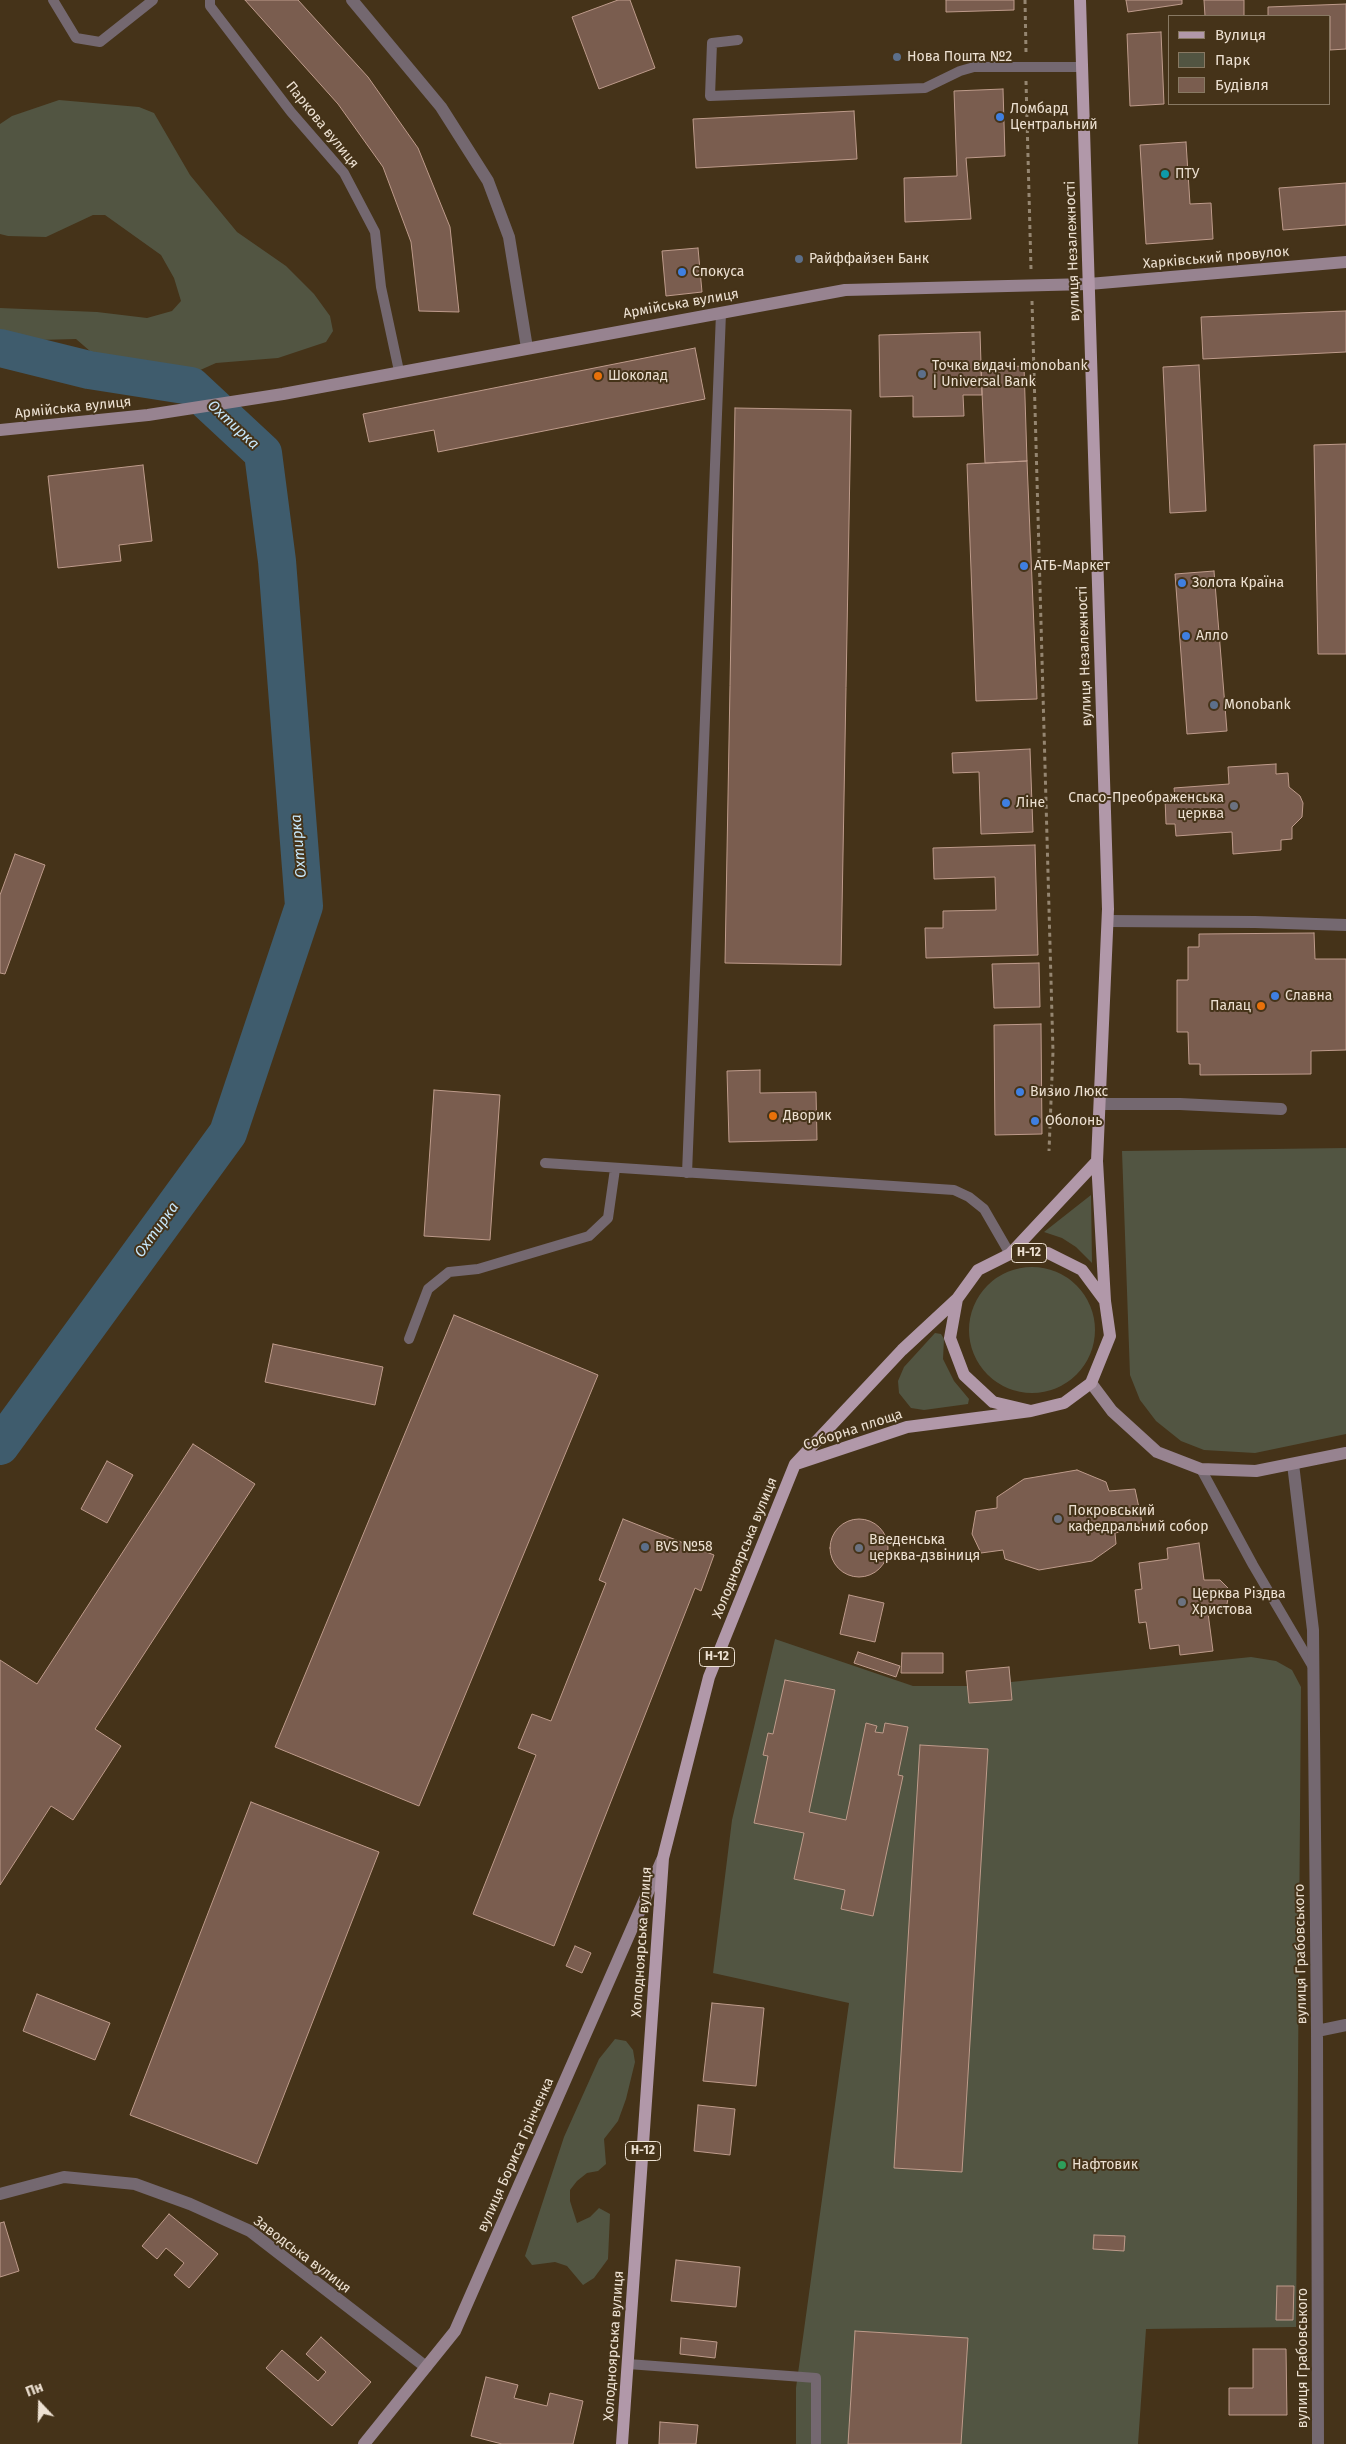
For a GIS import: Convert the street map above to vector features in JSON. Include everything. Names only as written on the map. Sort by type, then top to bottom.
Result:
[{"type":"main road","name":"вулиця Незалежності","points":[[1080,0],[1108,922],[1098,1161]]},
{"type":"main road","name":"Соборна площа","points":[[795,1464],[902,1350],[956,1300],[978,1270],[1010,1254],[1098,1161]]},
{"type":"main road","name":"Соборна площа","points":[[795,1464],[907,1427],[1031,1411],[1064,1403],[1091,1383],[1110,1336],[1105,1301],[1098,1161]]},
{"type":"main road","name":"Соборна площа","points":[[1010,1254],[1048,1253],[1057,1257],[1082,1270],[1105,1301]]},
{"type":"main road","name":"Соборна площа","points":[[956,1300],[950,1338],[964,1376],[993,1402],[1031,1411]]},
{"type":"main road","name":"Холодноярська вулиця","points":[[622,2444],[663,1858],[709,1677],[795,1464]]},
{"type":"street","points":[[352,0],[441,107],[488,181],[509,237],[527,348]]},
{"type":"street","name":"Харківський провулок","points":[[1089,284],[1346,262]]},
{"type":"street","name":"Армійська вулиця","points":[[0,430],[148,415],[283,394],[399,371],[846,290],[1089,284]]},
{"type":"street","points":[[1108,922],[1254,922],[1346,925]]},
{"type":"street","points":[[1100,1104],[1180,1104],[1281,1109]]},
{"type":"street","points":[[1091,1383],[1112,1410],[1157,1452],[1201,1469],[1256,1471],[1346,1453]]},
{"type":"street","name":"вулиця Грабовського","points":[[1293,1464],[1313,1630],[1317,2031],[1318,2444]]},
{"type":"street","name":"вулиця Бориса Грінченка","points":[[364,2444],[455,2330],[663,1858]]},
{"type":"street","points":[[1317,2031],[1346,2025]]},
{"type":"street","name":"Заводська вулиця","points":[[0,2194],[64,2177],[135,2184],[190,2204],[250,2231],[426,2367]]},
{"type":"lane","points":[[53,0],[76,38],[100,42],[153,0]]},
{"type":"lane","name":"Паркова вулиця","points":[[210,0],[210,6],[285,104],[344,173],[375,232],[381,288],[399,371]]},
{"type":"lane","points":[[738,40],[712,43],[710,96],[925,88],[960,71],[974,67],[1083,67]]},
{"type":"lane","points":[[687,1173],[721,312]]},
{"type":"lane","points":[[545,1163],[954,1190],[969,1196],[984,1209],[1010,1254]]},
{"type":"lane","points":[[410,1339],[428,1289],[449,1272],[478,1269],[590,1236],[608,1218],[615,1169]]},
{"type":"lane","points":[[1201,1469],[1254,1566],[1313,1667]]},
{"type":"lane","points":[[628,2364],[816,2378],[816,2444]]},
{"type":"path","points":[[1025,0],[1054,1052],[1049,1151]]},
{"type":"green space","points":[[59,100],[139,107],[154,113],[190,175],[237,232],[286,266],[314,294],[330,316],[333,331],[326,342],[278,358],[216,363],[160,388],[95,389],[98,358],[76,339],[38,340],[0,332],[0,308],[97,312],[147,318],[172,311],[181,301],[174,278],[161,255],[105,215],[93,215],[46,237],[0,234],[0,124],[12,116]]},
{"type":"green space","points":[[1346,1148],[1346,1434],[1255,1453],[1204,1450],[1181,1441],[1156,1421],[1140,1400],[1130,1375],[1122,1151]]},
{"type":"green space","points":[[1091,1195],[1092,1263],[1076,1247],[1062,1238],[1044,1232]]},
{"type":"green space","points":[[1032,1267],[1056,1271],[1077,1285],[1091,1306],[1095,1330],[1091,1354],[1077,1375],[1056,1389],[1032,1393],[1008,1389],[987,1375],[973,1354],[969,1330],[973,1306],[987,1285],[1008,1271]]},
{"type":"green space","points":[[935,1333],[941,1334],[944,1339],[943,1359],[954,1381],[969,1399],[968,1404],[924,1410],[911,1408],[899,1393],[898,1381],[904,1367]]},
{"type":"green space","name":"Нафтовик","points":[[775,1639],[913,1686],[967,1686],[966,1671],[1009,1667],[1011,1682],[1251,1657],[1276,1661],[1292,1670],[1301,1687],[1296,2327],[1146,2329],[1138,2444],[796,2444],[796,2388],[849,2003],[713,1973],[732,1820]]},
{"type":"green space","points":[[615,2039],[626,2041],[633,2050],[635,2062],[626,2099],[618,2121],[604,2139],[606,2164],[598,2171],[587,2173],[570,2190],[570,2201],[577,2223],[590,2217],[599,2208],[610,2214],[608,2259],[594,2278],[583,2285],[567,2266],[555,2262],[532,2265],[525,2256],[564,2137],[599,2059]]},
{"type":"building","points":[[245,0],[298,0],[368,77],[418,148],[450,227],[459,312],[419,311],[411,242],[383,167],[338,104]]},
{"type":"building","points":[[618,0],[630,0],[655,68],[599,89],[572,17]]},
{"type":"building","points":[[946,0],[1014,0],[1014,10],[946,12]]},
{"type":"building","points":[[1126,0],[1182,0],[1182,4],[1128,12]]},
{"type":"building","points":[[1204,0],[1244,0],[1244,15],[1205,15]]},
{"type":"building","points":[[1346,4],[1346,49],[1331,50],[1331,15],[1268,15],[1268,7]]},
{"type":"building","points":[[1161,32],[1164,104],[1130,106],[1127,34]]},
{"type":"building","points":[[1003,89],[1005,156],[966,158],[971,219],[905,222],[904,178],[957,176],[954,91]]},
{"type":"building","points":[[854,111],[857,159],[696,168],[693,119]]},
{"type":"building","name":"ПТУ","points":[[1186,142],[1190,204],[1211,203],[1213,239],[1146,244],[1140,145]]},
{"type":"building","points":[[1346,183],[1346,225],[1283,230],[1279,188]]},
{"type":"building","name":"Спокуса","points":[[698,248],[702,292],[666,296],[662,251]]},
{"type":"building","points":[[1346,311],[1346,352],[1203,359],[1201,317]]},
{"type":"building","points":[[980,332],[982,395],[963,395],[964,416],[913,417],[913,396],[880,397],[879,335]]},
{"type":"building","points":[[695,348],[705,399],[438,452],[434,430],[369,442],[363,414]]},
{"type":"building","points":[[1199,365],[1206,511],[1170,513],[1163,367]]},
{"type":"building","points":[[1024,366],[1027,461],[985,463],[981,368]]},
{"type":"building","points":[[735,408],[851,410],[841,965],[725,963]]},
{"type":"building","points":[[1346,444],[1346,654],[1318,654],[1314,445]]},
{"type":"building","points":[[1027,461],[1037,699],[976,701],[967,464]]},
{"type":"building","points":[[143,465],[152,541],[119,545],[121,561],[58,568],[48,476]]},
{"type":"building","points":[[1214,571],[1227,731],[1187,734],[1175,574]]},
{"type":"building","name":"Ліне","points":[[1030,749],[1033,832],[981,834],[979,772],[953,773],[952,753]]},
{"type":"building","name":"Спасо-Преображенська церква","points":[[1276,764],[1276,774],[1288,773],[1289,787],[1300,796],[1303,803],[1302,817],[1292,827],[1292,839],[1281,840],[1281,850],[1233,854],[1232,832],[1176,836],[1175,824],[1166,824],[1165,798],[1175,797],[1174,788],[1229,784],[1228,767]]},
{"type":"building","points":[[1035,845],[1038,955],[926,958],[925,928],[943,928],[943,911],[996,910],[995,877],[934,879],[933,848]]},
{"type":"building","points":[[15,854],[45,865],[5,974],[0,973],[0,895]]},
{"type":"building","name":"Палац","points":[[1314,933],[1315,959],[1346,959],[1346,1050],[1311,1051],[1311,1074],[1200,1075],[1200,1064],[1189,1064],[1188,1032],[1177,1032],[1177,980],[1188,980],[1188,947],[1199,947],[1199,934]]},
{"type":"building","points":[[1039,963],[1040,1007],[994,1008],[992,964]]},
{"type":"building","points":[[1041,1024],[1042,1134],[995,1135],[994,1025]]},
{"type":"building","name":"Дворик","points":[[760,1070],[760,1093],[816,1092],[817,1140],[729,1142],[727,1071]]},
{"type":"building","points":[[434,1090],[500,1095],[490,1240],[424,1236]]},
{"type":"building","points":[[454,1315],[598,1375],[419,1806],[275,1747]]},
{"type":"building","points":[[273,1344],[383,1367],[375,1405],[265,1382]]},
{"type":"building","points":[[193,1444],[255,1484],[95,1729],[121,1746],[73,1820],[51,1806],[0,1885],[0,1660],[37,1684]]},
{"type":"building","points":[[107,1461],[133,1475],[107,1523],[81,1509]]},
{"type":"building","name":"Покровський кафедральний собор","points":[[1077,1470],[1106,1482],[1109,1491],[1135,1489],[1143,1527],[1115,1533],[1116,1544],[1092,1561],[1039,1570],[1005,1559],[1003,1550],[981,1553],[972,1534],[976,1511],[997,1508],[997,1497],[1024,1479]]},
{"type":"building","points":[[623,1519],[714,1555],[701,1591],[695,1588],[554,1946],[473,1914],[536,1755],[518,1748],[532,1714],[551,1721],[606,1583],[599,1580]]},
{"type":"building","name":"Введенська церква-дзвіниця","points":[[853,1519],[865,1519],[880,1527],[888,1542],[888,1554],[880,1569],[865,1577],[853,1577],[838,1569],[830,1554],[830,1542],[838,1527]]},
{"type":"building","name":"Церква Різдва Христова","points":[[1199,1543],[1204,1580],[1220,1580],[1228,1588],[1229,1593],[1227,1604],[1223,1609],[1208,1613],[1213,1651],[1180,1655],[1179,1645],[1150,1649],[1146,1622],[1139,1623],[1135,1590],[1142,1589],[1139,1563],[1168,1559],[1167,1548]]},
{"type":"building","points":[[849,1595],[884,1603],[875,1642],[840,1634]]},
{"type":"building","points":[[858,1652],[900,1666],[896,1677],[854,1663]]},
{"type":"building","points":[[902,1653],[943,1653],[943,1673],[901,1673]]},
{"type":"building","points":[[1009,1667],[1012,1700],[969,1703],[966,1671]]},
{"type":"building","points":[[785,1680],[835,1690],[809,1812],[846,1820],[866,1723],[877,1726],[875,1732],[883,1733],[885,1723],[908,1727],[898,1775],[903,1776],[873,1916],[841,1909],[845,1890],[794,1879],[804,1833],[754,1823],[768,1756],[763,1755],[768,1733],[773,1734]]},
{"type":"building","points":[[920,1745],[988,1749],[962,2172],[894,2168]]},
{"type":"building","points":[[251,1802],[379,1852],[257,2164],[130,2115]]},
{"type":"building","points":[[575,1946],[591,1953],[582,1973],[566,1966]]},
{"type":"building","points":[[37,1994],[110,2023],[95,2060],[23,2031]]},
{"type":"building","points":[[712,2003],[764,2008],[756,2086],[703,2081]]},
{"type":"building","points":[[698,2105],[735,2109],[730,2155],[694,2151]]},
{"type":"building","points":[[169,2214],[218,2254],[189,2288],[174,2275],[184,2263],[166,2248],[157,2259],[142,2246]]},
{"type":"building","points":[[4,2222],[19,2271],[0,2277],[0,2223]]},
{"type":"building","points":[[1094,2235],[1125,2236],[1124,2251],[1093,2249]]},
{"type":"building","points":[[676,2260],[740,2267],[736,2307],[671,2301]]},
{"type":"building","points":[[1277,2286],[1294,2286],[1293,2320],[1276,2320]]},
{"type":"building","points":[[855,2331],[968,2338],[961,2444],[848,2444]]},
{"type":"building","points":[[321,2337],[371,2382],[332,2426],[266,2368],[282,2350],[318,2381],[326,2372],[306,2354]]},
{"type":"building","points":[[681,2338],[717,2342],[715,2358],[680,2354]]},
{"type":"building","points":[[1253,2349],[1286,2349],[1287,2415],[1229,2415],[1229,2388],[1253,2388]]},
{"type":"building","points":[[486,2377],[518,2385],[514,2398],[547,2406],[550,2393],[583,2401],[573,2444],[502,2444],[471,2436]]},
{"type":"building","points":[[660,2422],[698,2425],[696,2444],[659,2444]]},
{"type":"waterway","name":"Охтирка","points":[[0,348],[89,370],[191,386],[263,453],[277,561],[304,906],[228,1133],[0,1446]]},
{"type":"place","name":"Нова Пошта №2","points":[[897,57]]},
{"type":"place","name":"Ломбард Центральний","points":[[1000,117]]},
{"type":"place","name":"ПТУ","points":[[1165,174]]},
{"type":"place","name":"Райффайзен Банк","points":[[799,259]]},
{"type":"place","name":"Спокуса","points":[[682,272]]},
{"type":"place","name":"Точка видачі monobank | Universal Bank","points":[[922,374]]},
{"type":"place","name":"Шоколад","points":[[598,376]]},
{"type":"place","name":"АТБ-Маркет","points":[[1024,566]]},
{"type":"place","name":"Золота Країна","points":[[1182,583]]},
{"type":"place","name":"Алло","points":[[1186,636]]},
{"type":"place","name":"Monobank","points":[[1214,705]]},
{"type":"place","name":"Ліне","points":[[1006,803]]},
{"type":"place","name":"Спасо-Преображенська церква","points":[[1234,806]]},
{"type":"place","name":"Славна","points":[[1275,996]]},
{"type":"place","name":"Палац","points":[[1261,1006]]},
{"type":"place","name":"Визио Люкс","points":[[1020,1092]]},
{"type":"place","name":"Дворик","points":[[773,1116]]},
{"type":"place","name":"Оболонь","points":[[1035,1121]]},
{"type":"place","name":"Покровський кафедральний собор","points":[[1058,1519]]},
{"type":"place","name":"BVS №58","points":[[645,1547]]},
{"type":"place","name":"Введенська церква-дзвіниця","points":[[859,1548]]},
{"type":"place","name":"Церква Різдва Христова","points":[[1182,1602]]},
{"type":"place","name":"Нафтовик","points":[[1062,2165]]}]
